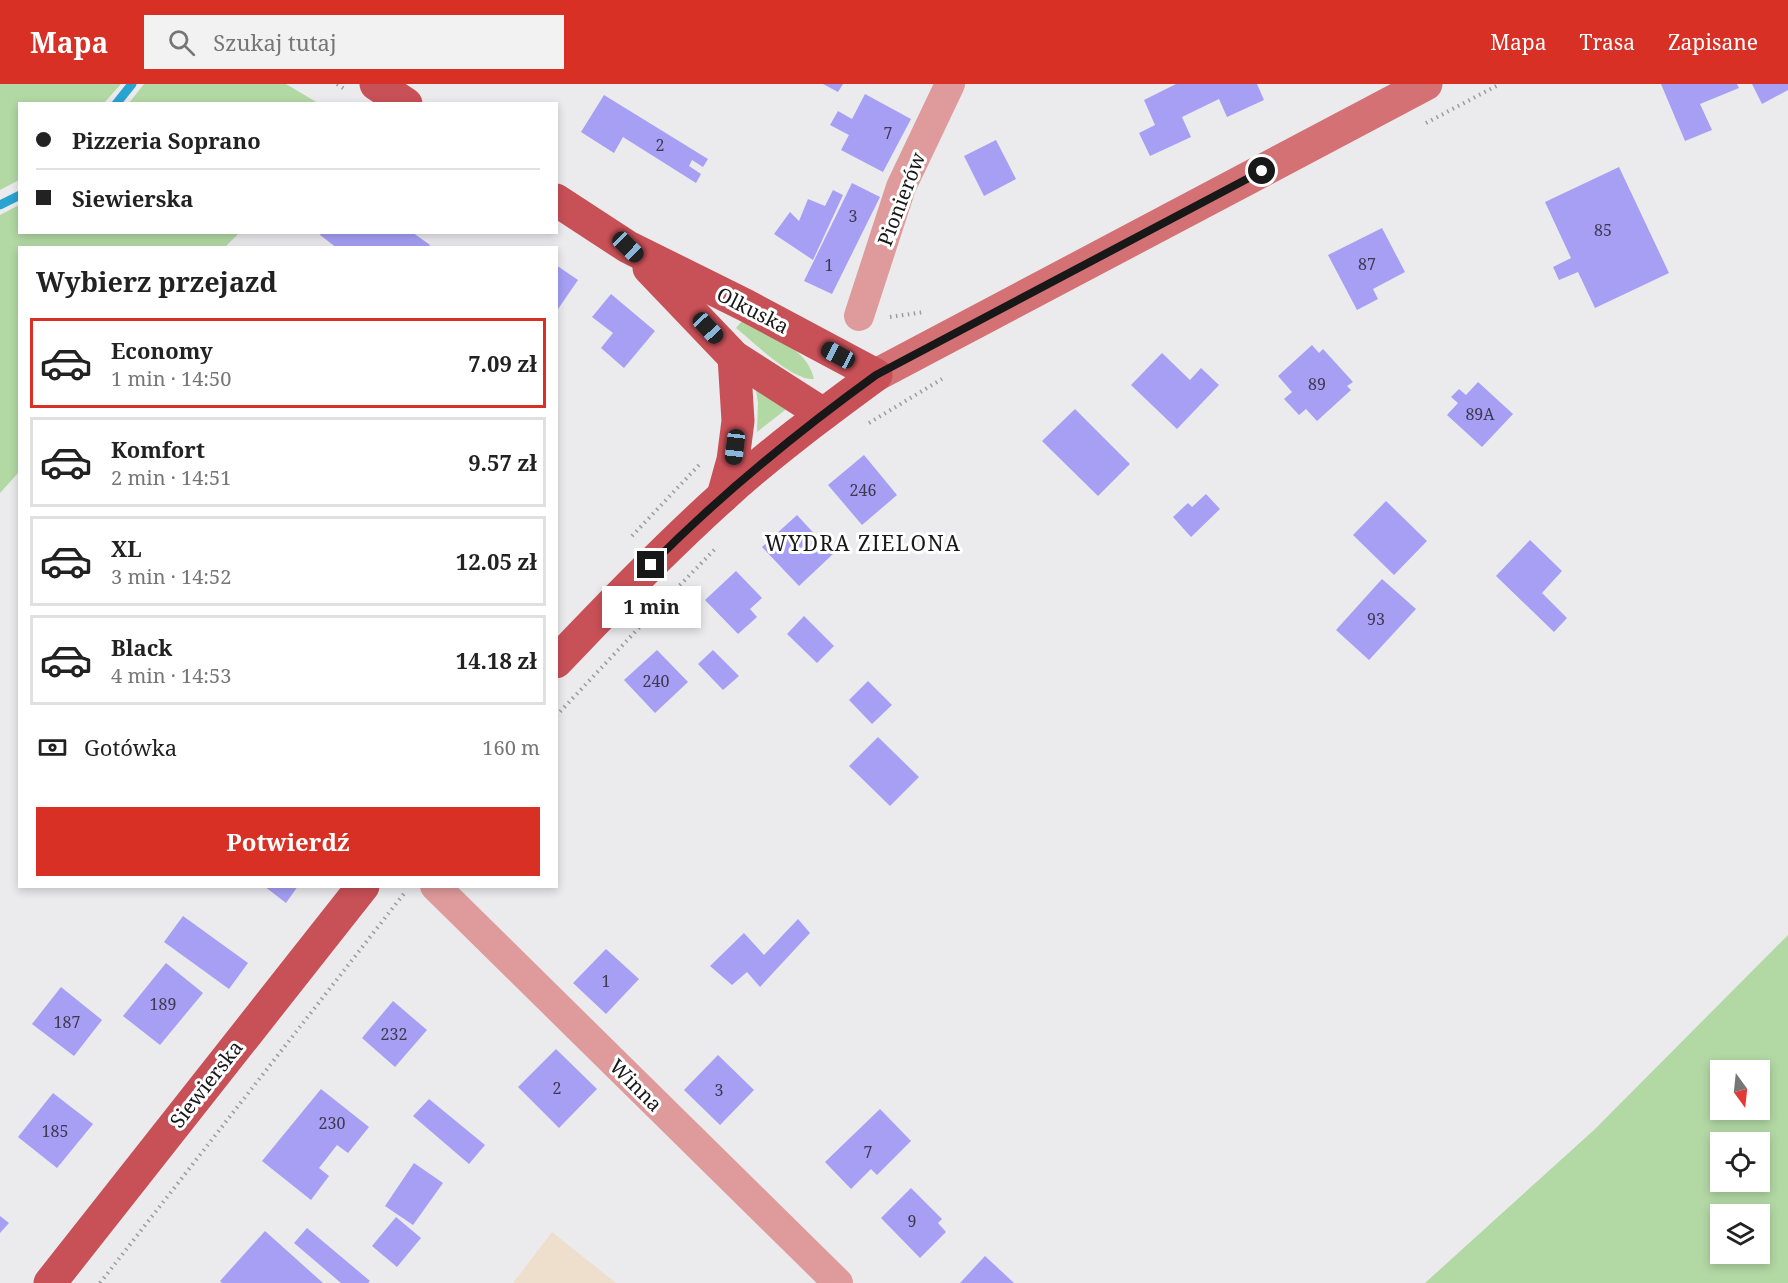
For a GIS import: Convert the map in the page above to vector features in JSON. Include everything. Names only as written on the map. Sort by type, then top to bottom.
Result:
[{"type":"main road","points":[[376,84],[403,102]]},
{"type":"main road","points":[[558,660],[682,534],[723,496],[823,414],[876,375],[1426,84]]},
{"type":"main road","name":"Olkuska","points":[[558,201],[628,247],[745,305],[876,375]]},
{"type":"main road","name":"Olkuska","points":[[628,247],[677,295],[734,357],[823,414]]},
{"type":"main road","points":[[723,496],[733,460],[738,422],[734,357]]},
{"type":"main road","name":"Siewierska","points":[[50,1283],[361,888]]},
{"type":"street","name":"Pionierów","points":[[859,316],[901,187],[950,84]]},
{"type":"street","name":"Winna","points":[[437,888],[838,1283]]},
{"type":"path","points":[[859,316],[882,318],[922,314],[932,308]]},
{"type":"path","points":[[629,538],[702,462]]},
{"type":"path","points":[[558,710],[720,545]]},
{"type":"path","points":[[100,1283],[407,888]]},
{"type":"shaded area","points":[[552,1232],[616,1283],[513,1283]]},
{"type":"green space","points":[[0,84],[121,84],[105,102],[18,102],[18,181],[0,190]]},
{"type":"green space","points":[[144,84],[286,84],[316,102],[130,102]]},
{"type":"green space","points":[[18,206],[18,234],[238,234],[226,246],[18,246],[18,473],[0,493],[0,215]]},
{"type":"green space","points":[[742,321],[795,350],[810,368],[814,379],[795,374],[774,360],[736,328]]},
{"type":"green space","points":[[754,378],[789,407],[757,432],[758,403]]},
{"type":"green space","points":[[1788,935],[1788,1283],[1425,1283],[1594,1130]]},
{"type":"building","points":[[823,84],[843,84],[838,92]]},
{"type":"building","points":[[1176,84],[1257,84],[1264,100],[1227,117],[1219,99],[1182,117],[1191,137],[1150,156],[1139,133],[1155,125],[1144,100]]},
{"type":"building","points":[[1661,84],[1737,84],[1739,88],[1700,104],[1712,130],[1685,141]]},
{"type":"building","points":[[1752,84],[1788,84],[1788,90],[1762,104]]},
{"type":"building","points":[[865,94],[911,119],[883,172],[841,150],[849,135],[830,125],[838,111],[852,119]]},
{"type":"building","points":[[604,95],[708,159],[703,167],[692,160],[689,166],[701,174],[696,183],[623,137],[614,153],[581,132]]},
{"type":"building","points":[[996,140],[1016,179],[984,196],[964,156]]},
{"type":"building","points":[[1619,167],[1669,273],[1595,308],[1578,272],[1559,280],[1553,267],[1571,258],[1545,202]]},
{"type":"building","points":[[852,183],[880,197],[832,294],[804,281]]},
{"type":"building","points":[[833,190],[843,195],[813,260],[774,234],[790,212],[799,221],[808,199],[825,206]]},
{"type":"building","points":[[1382,228],[1405,272],[1373,289],[1378,299],[1357,310],[1328,255]]},
{"type":"building","points":[[415,234],[430,245],[334,246],[320,235]]},
{"type":"building","points":[[558,266],[578,280],[558,309]]},
{"type":"building","points":[[611,294],[655,331],[624,368],[601,348],[613,333],[592,317]]},
{"type":"building","points":[[1312,345],[1319,353],[1323,349],[1353,382],[1347,386],[1351,390],[1317,421],[1306,409],[1299,415],[1284,399],[1292,392],[1278,376]]},
{"type":"building","points":[[1162,353],[1190,380],[1201,368],[1219,385],[1177,429],[1131,385]]},
{"type":"building","points":[[1478,382],[1513,414],[1482,447],[1447,415],[1458,403],[1451,397],[1459,389],[1466,395]]},
{"type":"building","points":[[1075,409],[1130,464],[1098,496],[1042,441]]},
{"type":"building","points":[[864,455],[897,495],[862,525],[828,485]]},
{"type":"building","points":[[1206,494],[1220,509],[1191,537],[1173,517],[1188,503],[1192,507]]},
{"type":"building","points":[[1386,501],[1427,541],[1394,575],[1353,535]]},
{"type":"building","points":[[797,515],[833,554],[799,586],[762,547]]},
{"type":"building","points":[[1530,540],[1562,571],[1542,593],[1567,618],[1554,632],[1496,576]]},
{"type":"building","points":[[736,571],[762,598],[750,609],[757,617],[738,634],[705,600]]},
{"type":"building","points":[[1382,579],[1416,609],[1369,660],[1336,630]]},
{"type":"building","points":[[804,616],[834,646],[817,663],[787,634]]},
{"type":"building","points":[[657,650],[688,682],[655,713],[624,680]]},
{"type":"building","points":[[713,650],[739,676],[723,690],[698,664]]},
{"type":"building","points":[[868,681],[892,705],[872,724],[849,700]]},
{"type":"building","points":[[878,737],[919,777],[890,806],[849,766]]},
{"type":"building","points":[[267,888],[297,888],[286,903]]},
{"type":"building","points":[[183,916],[248,963],[229,989],[164,942]]},
{"type":"building","points":[[798,919],[810,933],[760,987],[747,972],[732,985],[710,966],[744,933],[764,955]]},
{"type":"building","points":[[606,949],[639,979],[606,1014],[573,983]]},
{"type":"building","points":[[166,963],[203,993],[160,1045],[123,1016]]},
{"type":"building","points":[[61,987],[102,1020],[74,1056],[32,1024]]},
{"type":"building","points":[[393,1001],[427,1030],[395,1067],[362,1038]]},
{"type":"building","points":[[556,1049],[597,1089],[559,1128],[518,1087]]},
{"type":"building","points":[[718,1055],[754,1090],[720,1125],[684,1090]]},
{"type":"building","points":[[321,1089],[369,1127],[348,1153],[337,1145],[319,1168],[329,1176],[311,1200],[262,1161]]},
{"type":"building","points":[[53,1093],[93,1124],[57,1168],[18,1137]]},
{"type":"building","points":[[429,1099],[485,1145],[469,1164],[413,1116]]},
{"type":"building","points":[[880,1109],[911,1141],[877,1175],[871,1169],[851,1189],[825,1162]]},
{"type":"building","points":[[414,1163],[443,1183],[413,1225],[385,1206]]},
{"type":"building","points":[[911,1188],[942,1219],[938,1223],[946,1232],[920,1258],[881,1218]]},
{"type":"building","points":[[0,1216],[9,1223],[0,1233]]},
{"type":"building","points":[[396,1217],[421,1238],[397,1267],[372,1246]]},
{"type":"building","points":[[307,1228],[370,1281],[368,1283],[341,1283],[294,1243]]},
{"type":"building","points":[[265,1231],[323,1283],[222,1283],[220,1281]]},
{"type":"building","points":[[985,1256],[1014,1283],[960,1283]]},
{"type":"waterway","points":[[118,102],[132,84]]},
{"type":"waterway","points":[[0,205],[18,196]]},
{"type":"district","name":"WYDRA ZIELONA","points":[[863,543]]},
{"type":"route","points":[[651,565],[723,496],[823,414],[876,375],[1262,171]]}]
